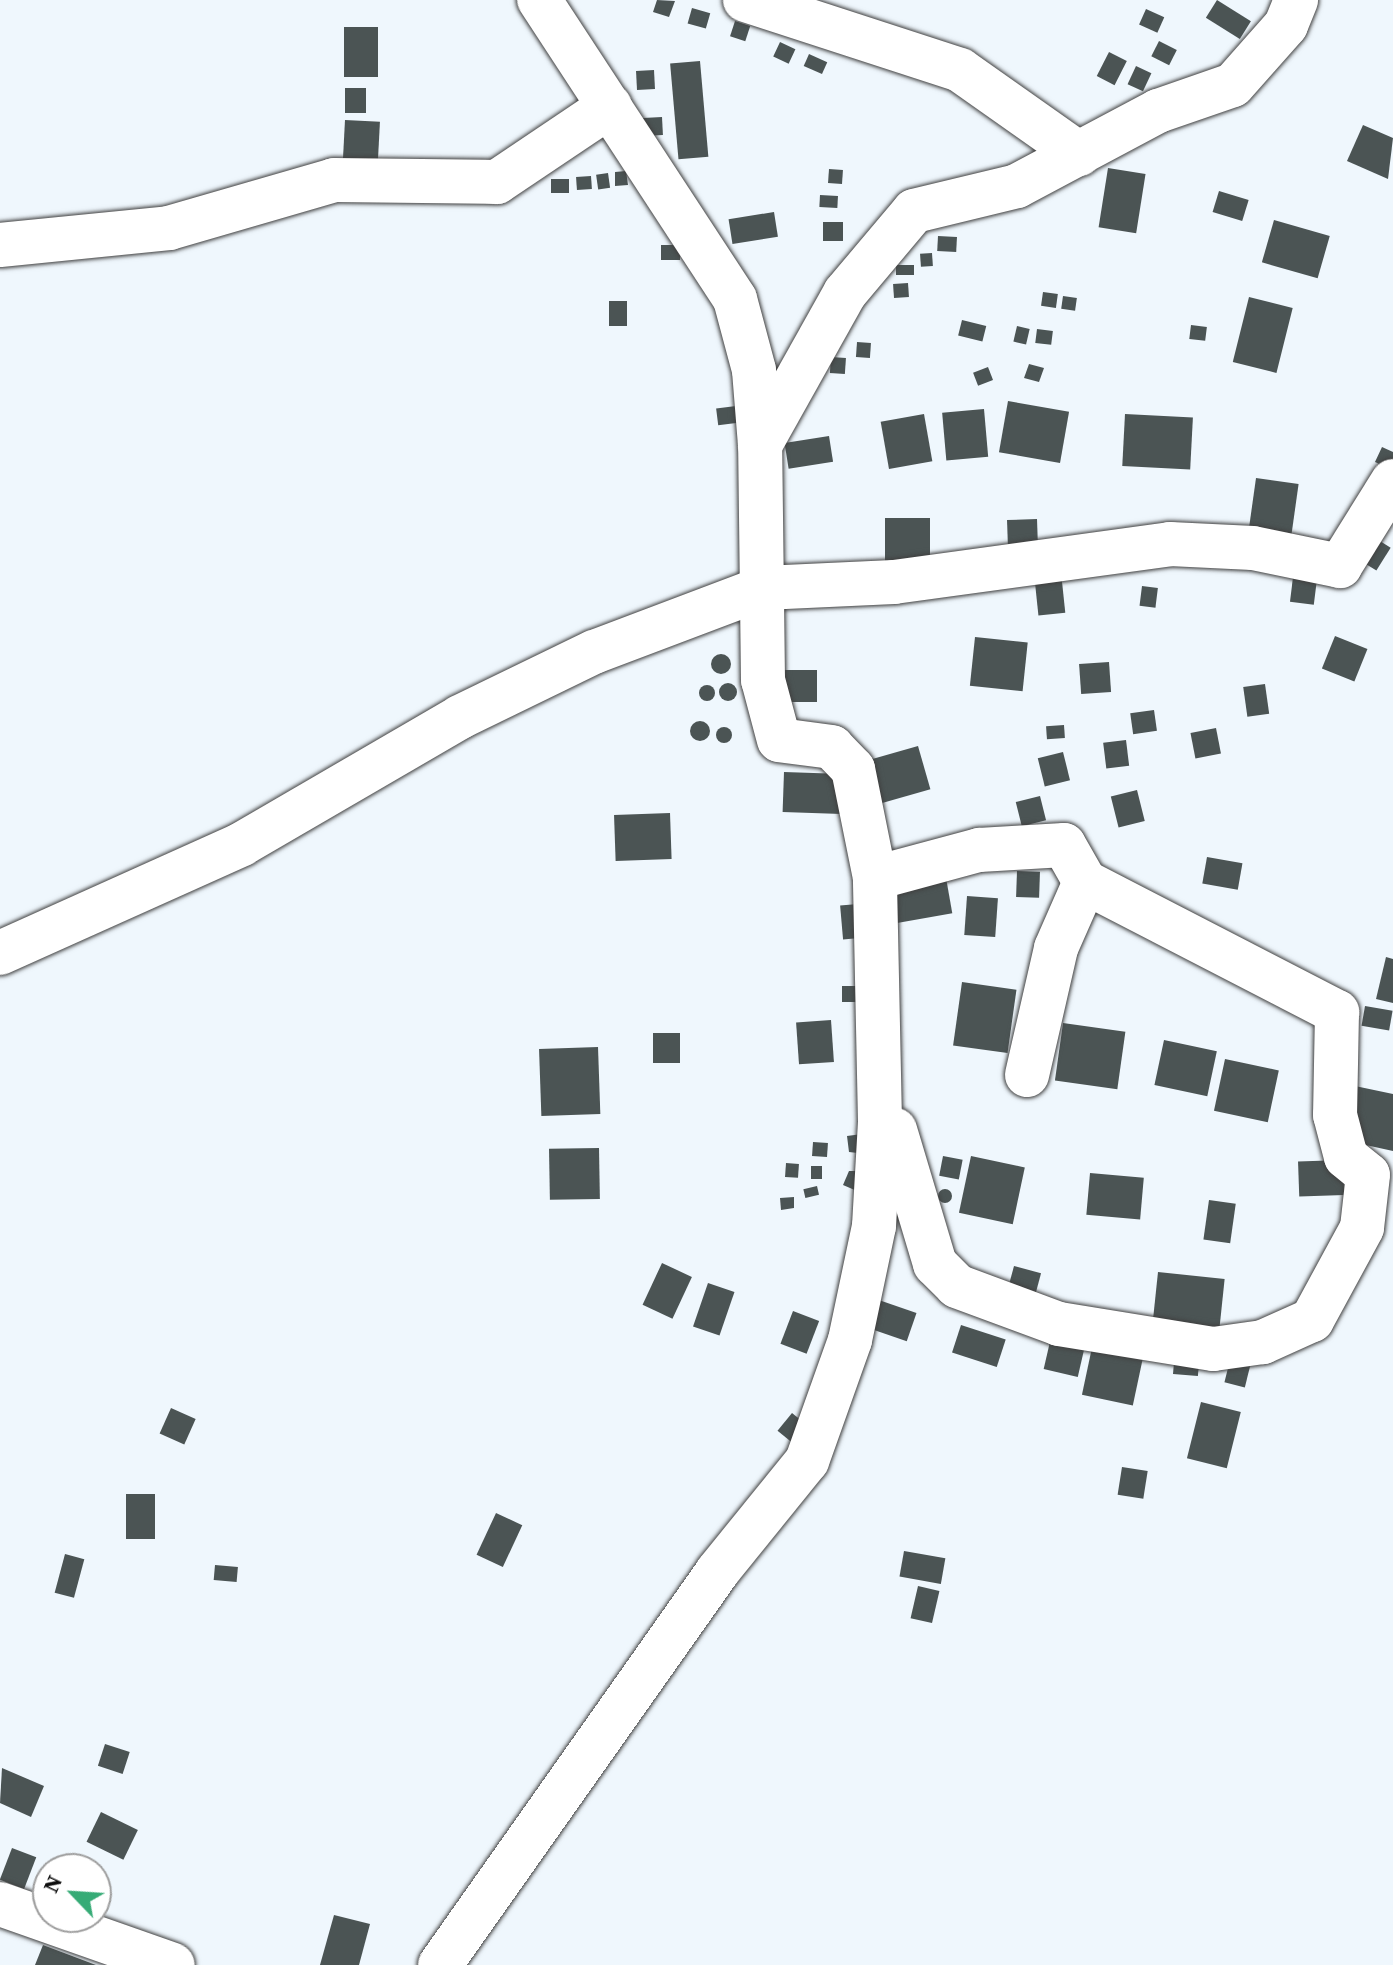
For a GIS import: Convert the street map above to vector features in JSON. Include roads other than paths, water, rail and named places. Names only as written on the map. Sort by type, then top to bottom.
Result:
[{"type":"street","points":[[440,1965],[717,1572],[807,1461],[850,1340],[874,1226],[880,1122],[875,878],[850,764],[832,747],[779,740],[763,680],[760,445],[754,370],[735,299],[539,0]]},
{"type":"street","points":[[745,0],[960,70],[1079,154]]},
{"type":"street","points":[[760,445],[845,293],[914,211],[1017,186],[1158,111],[1233,85],[1286,25],[1296,0]]},
{"type":"street","points":[[0,245],[169,228],[334,180],[497,182],[610,106]]},
{"type":"street","points":[[0,953],[242,844],[460,717],[581,659],[763,588],[894,582],[1170,544],[1253,548],[1340,566],[1393,481]]},
{"type":"street","points":[[875,878],[979,850],[1064,845],[1085,882],[1337,1012],[1335,1115],[1346,1157],[1368,1175],[1367,1195],[1342,1276],[1312,1320],[1263,1342],[1213,1349],[1032,1317],[957,1286],[935,1264],[894,1128],[880,1122]]},
{"type":"street","points":[[1027,1075],[1056,948],[1085,882]]},
{"type":"street","points":[[0,1904],[173,1965]]}]
